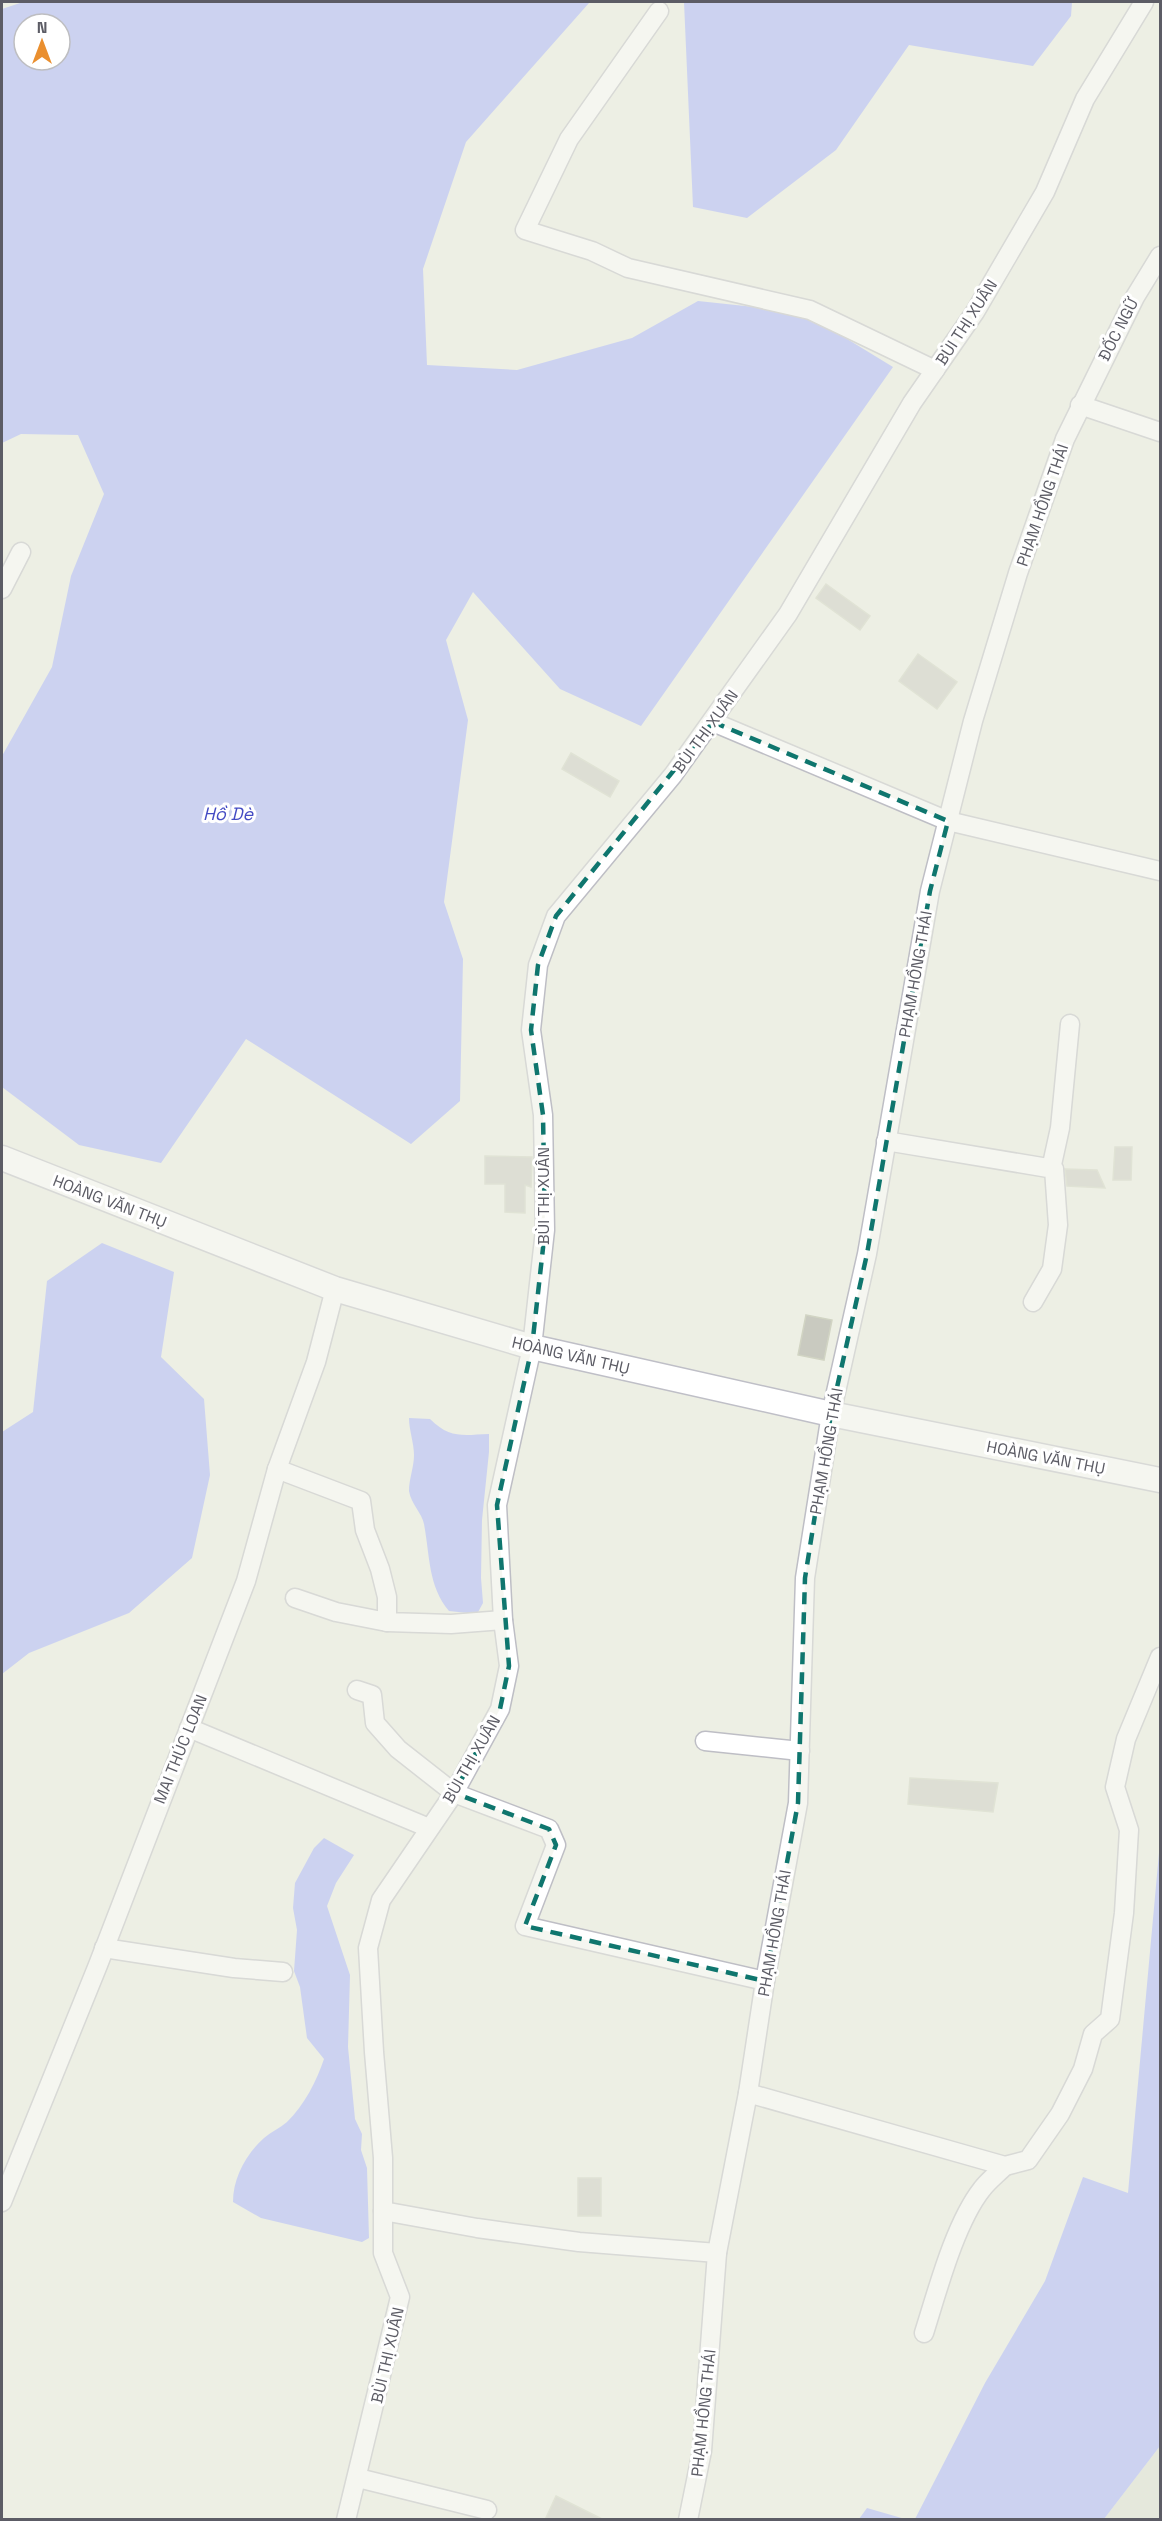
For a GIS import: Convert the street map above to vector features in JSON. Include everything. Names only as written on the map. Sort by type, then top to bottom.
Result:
[{"type":"main road","name":"HOÀNG VĂN THỤ","points":[[2,1158],[335,1289],[532,1347],[831,1414],[1161,1480]]},
{"type":"street","name":"BÙI THỊ XUÂN","points":[[346,2520],[400,2297],[383,2253],[383,2158],[368,1948],[381,1900],[454,1793],[500,1709],[509,1666],[503,1620],[497,1505],[532,1347],[545,1230],[543,1115],[531,1030],[538,965],[556,916],[673,775],[788,614],[912,403],[975,312],[1046,192],[1085,99],[1144,2]]},
{"type":"street","points":[[658,11],[569,139],[525,230],[592,251],[628,268],[810,310],[935,370]]},
{"type":"street","name":"ĐỐC NGỮ","points":[[1080,405],[1135,297],[1161,256]]},
{"type":"street","points":[[1080,405],[1161,432]]},
{"type":"street","name":"PHẠM HỒNG THÁI","points":[[688,2520],[702,2451],[717,2253],[748,2093],[765,1981],[798,1803],[805,1578],[831,1414],[867,1254],[930,891],[973,721],[1018,573],[1065,439],[1080,405]]},
{"type":"street","points":[[2,589],[21,552]]},
{"type":"street","points":[[713,722],[948,821],[1161,871]]},
{"type":"street","points":[[1033,1302],[1052,1269],[1058,1225],[1053,1169],[1051,1169],[1060,1128],[1070,1024]]},
{"type":"street","points":[[886,1141],[1051,1169]]},
{"type":"street","name":"MAI THÚC LOAN","points":[[2,2202],[246,1581],[278,1468],[316,1362],[335,1289]]},
{"type":"street","points":[[278,1468],[361,1501],[365,1530],[380,1569],[387,1597],[387,1622]]},
{"type":"street","points":[[296,1598],[336,1612],[387,1622],[451,1624],[503,1620]]},
{"type":"street","points":[[924,2333],[940,2280],[965,2217],[981,2190],[1005,2166],[1028,2160],[1060,2114],[1083,2069],[1094,2034],[1110,2019],[1124,1913],[1128,1830],[1115,1787],[1126,1739],[1161,1657]]},
{"type":"street","points":[[357,1690],[372,1695],[375,1723],[398,1749],[454,1793],[549,1829],[556,1845],[525,1926],[765,1981]]},
{"type":"street","points":[[189,1728],[429,1828]]},
{"type":"street","points":[[705,1741],[800,1751]]},
{"type":"street","points":[[104,1947],[182,1961],[283,1972]]},
{"type":"street","points":[[748,2093],[1005,2166]]},
{"type":"street","points":[[383,2211],[477,2228],[579,2242],[717,2253]]},
{"type":"street","points":[[358,2478],[487,2510]]},
{"type":"highlighted area","points":[[713,722],[948,821],[930,891],[867,1254],[831,1414],[805,1578],[798,1803],[765,1981],[525,1926],[556,1845],[549,1829],[454,1793],[500,1709],[509,1666],[497,1505],[532,1347],[545,1230],[543,1115],[531,1030],[538,965],[556,916]]},
{"type":"shaded area","points":[[1160,2446],[1160,2519],[1104,2519]]},
{"type":"water","name":"Hồ Dè","points":[[23,2],[599,2],[589,3],[466,142],[423,269],[427,365],[517,370],[632,338],[698,301],[803,312],[893,367],[641,726],[560,689],[473,592],[446,640],[468,720],[444,902],[463,959],[460,1101],[411,1144],[246,1039],[161,1163],[79,1145],[2,1087],[2,756],[52,667],[71,576],[104,494],[78,435],[21,434],[2,443],[2,9]]},
{"type":"water","points":[[684,2],[1072,2],[1071,16],[1033,66],[909,45],[836,150],[747,218],[693,207]]},
{"type":"water","points":[[102,1243],[174,1272],[161,1357],[204,1399],[210,1475],[192,1558],[129,1613],[29,1653],[2,1674],[2,1432],[33,1412],[47,1281]]},
{"type":"water","points":[[409,1418],[430,1419],[451,1433],[489,1434],[482,1520],[483,1603],[477,1614],[449,1611],[433,1581],[424,1524],[409,1491],[414,1455]]},
{"type":"water","points":[[324,1838],[354,1855],[336,1883],[327,1906],[350,1975],[348,2047],[355,2119],[362,2134],[361,2150],[367,2168],[369,2238],[362,2242],[261,2218],[233,2202],[235,2184],[246,2159],[264,2138],[287,2122],[299,2108],[314,2084],[324,2059],[307,2038],[300,1987],[294,1971],[297,1930],[293,1908],[295,1883],[314,1848]]},
{"type":"water","points":[[1160,1842],[1160,2446],[1104,2519],[915,2519],[985,2383],[1045,2281],[1083,2177],[1128,2193]]},
{"type":"water","points":[[867,2508],[905,2519],[859,2519]]},
{"type":"building","points":[[826,584],[870,616],[860,630],[816,598]]},
{"type":"building","points":[[918,654],[957,682],[937,709],[899,681]]},
{"type":"building","points":[[571,753],[619,781],[610,797],[562,769]]},
{"type":"building","points":[[1115,1147],[1132,1147],[1131,1180],[1113,1180]]},
{"type":"building","points":[[485,1156],[532,1157],[531,1187],[525,1185],[525,1213],[505,1212],[505,1184],[485,1184]]},
{"type":"building","points":[[1065,1169],[1097,1170],[1105,1188],[1067,1186]]},
{"type":"building","points":[[806,1315],[832,1320],[824,1360],[798,1355]]},
{"type":"building","points":[[910,1778],[998,1783],[993,1812],[908,1804]]},
{"type":"building","points":[[578,2178],[601,2178],[601,2216],[578,2216]]},
{"type":"building","points":[[556,2496],[604,2520],[545,2520]]}]
